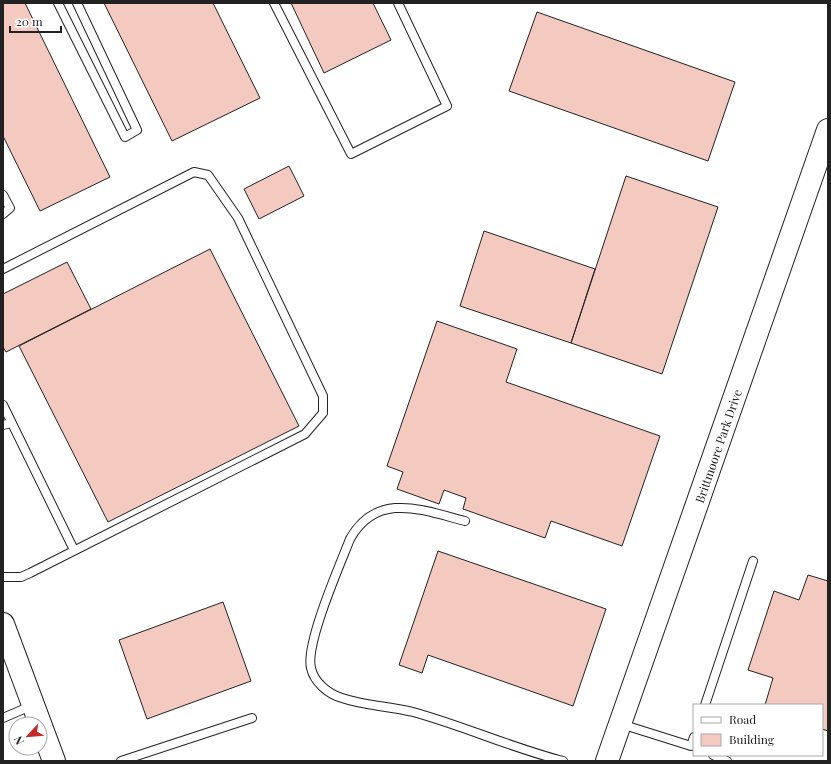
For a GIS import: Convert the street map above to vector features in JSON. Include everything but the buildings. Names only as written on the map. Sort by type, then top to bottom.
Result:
[{"type":"street","name":"Brittmoore Park Drive","points":[[607,761],[828,130]]},
{"type":"street","points":[[3,624],[54,761]]},
{"type":"lane","points":[[58,3],[125,137],[137,130],[77,3]]},
{"type":"lane","points":[[274,3],[351,154],[447,106],[398,3]]},
{"type":"lane","points":[[3,269],[194,172],[208,175],[238,218],[323,396],[323,413],[305,434],[21,577],[3,577]]},
{"type":"lane","points":[[3,194],[10,208],[3,214]]},
{"type":"lane","points":[[3,405],[7,424],[74,550]]},
{"type":"lane","points":[[465,521],[404,507],[380,511],[369,516],[357,527],[347,546],[317,627],[310,654],[311,668],[316,680],[325,690],[341,698],[412,712],[483,734],[527,752],[563,761]]},
{"type":"lane","points":[[705,704],[753,561]]},
{"type":"lane","points":[[3,718],[33,704]]},
{"type":"lane","points":[[121,761],[252,718]]},
{"type":"lane","points":[[620,723],[692,747]]},
{"type":"lane","points":[[715,756],[727,761]]}]
